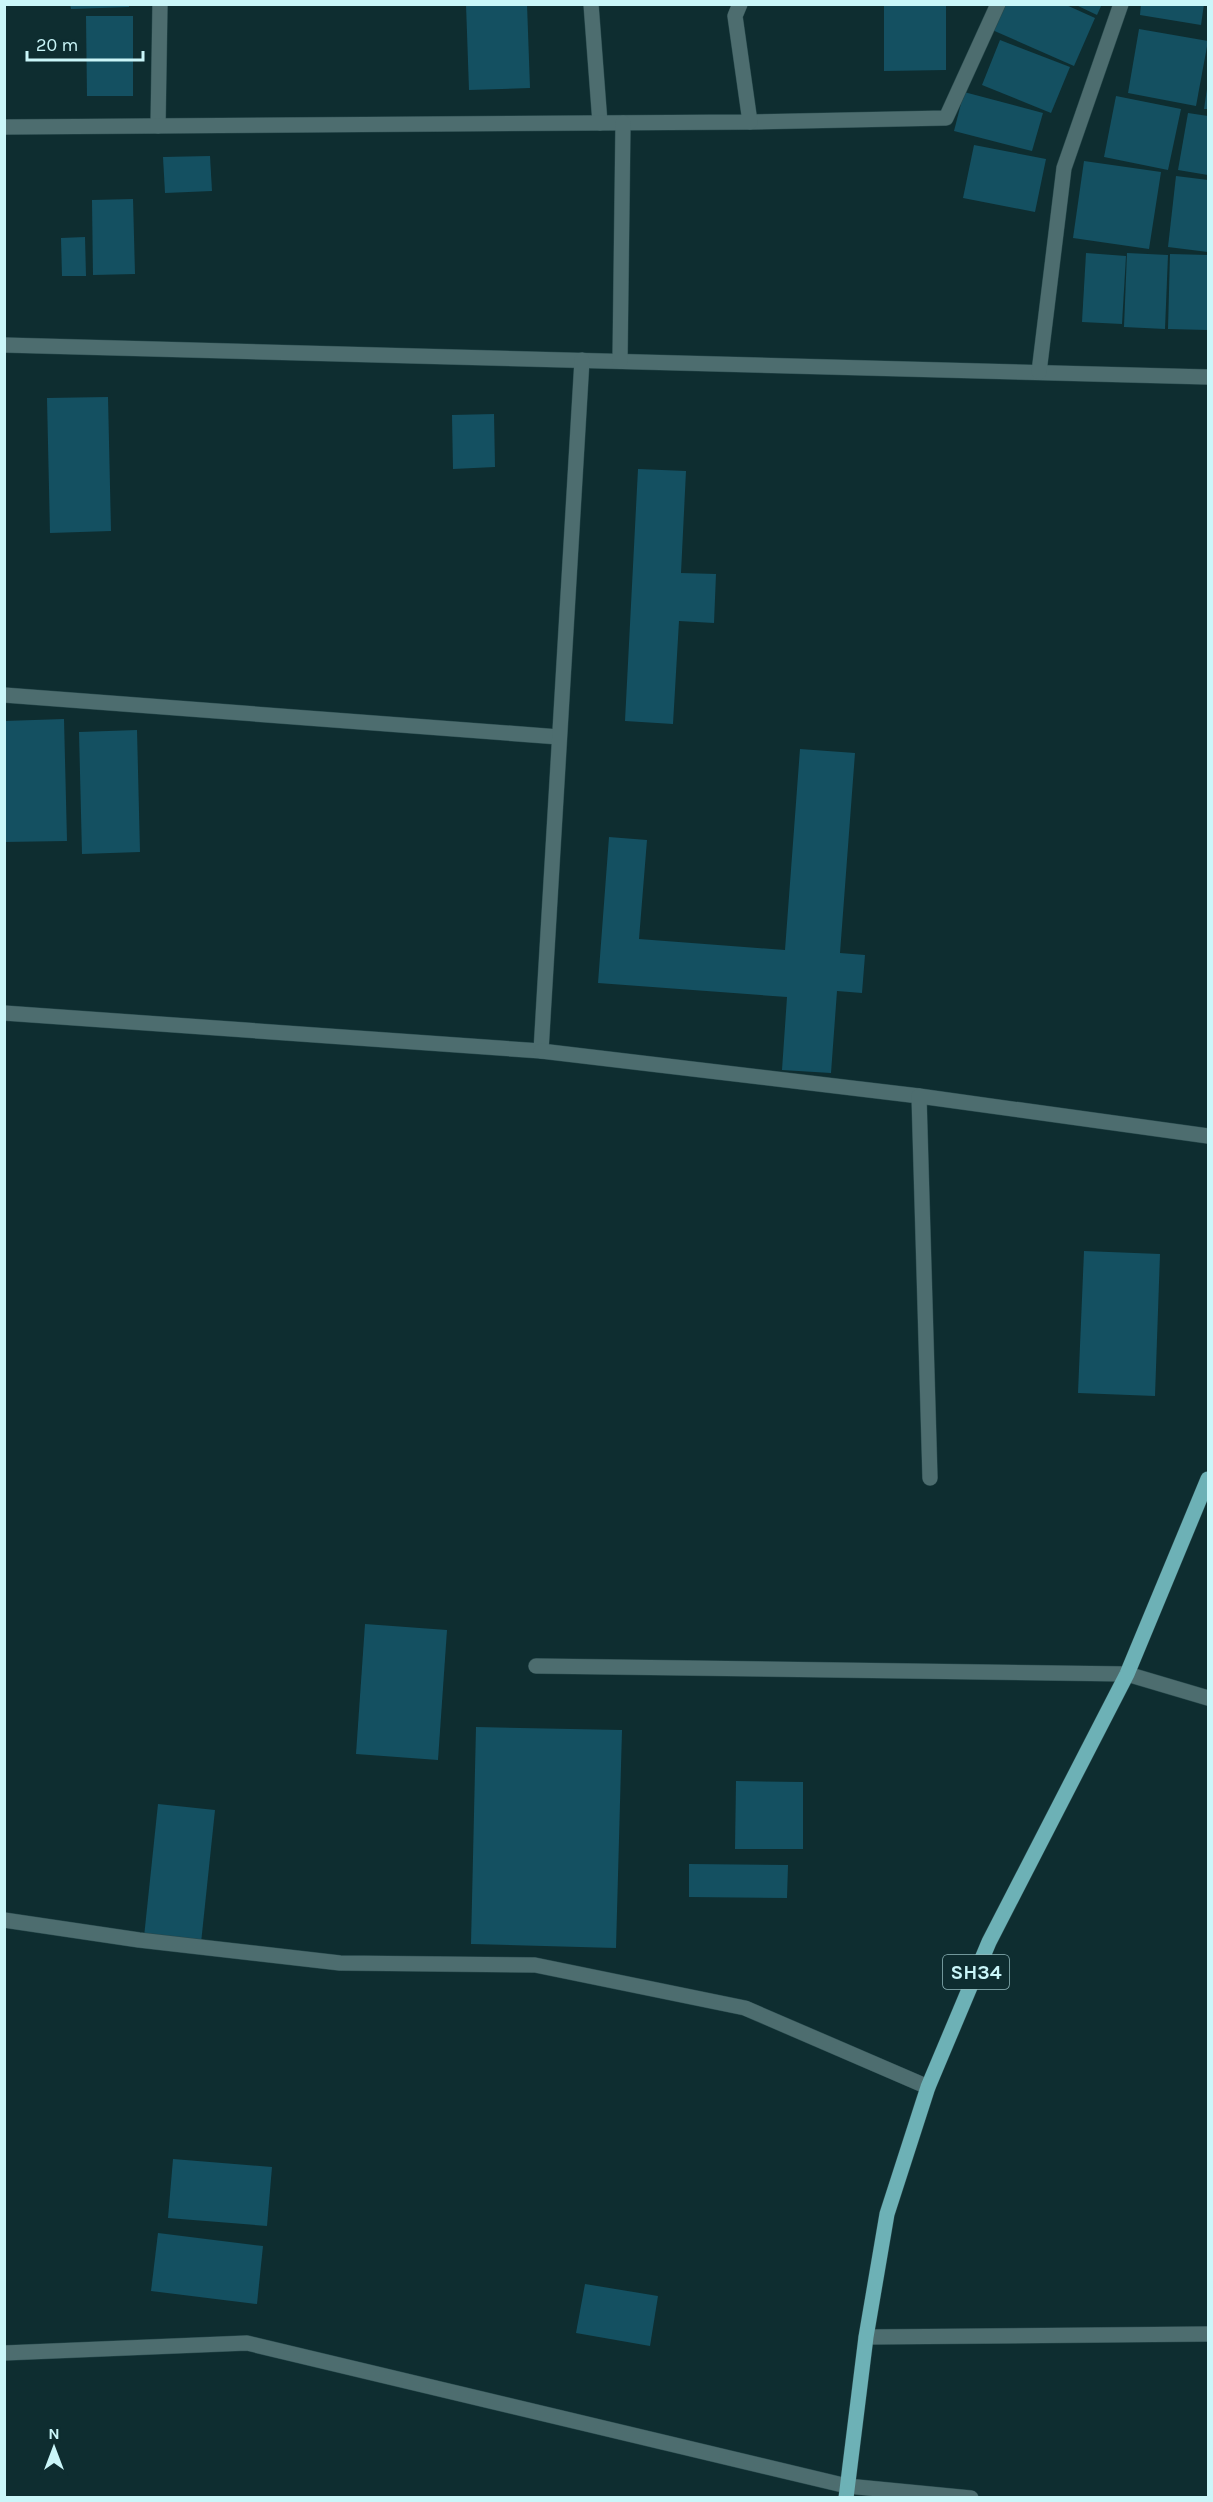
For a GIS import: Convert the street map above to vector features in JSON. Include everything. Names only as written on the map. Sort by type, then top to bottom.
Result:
[{"type":"main road","name":"SH34","points":[[847,2492],[866,2337],[887,2214],[928,2087],[989,1942],[1127,1674],[1209,1479]]},
{"type":"street","points":[[158,126],[160,4]]},
{"type":"street","points":[[591,4],[600,123]]},
{"type":"street","points":[[740,4],[735,16],[750,122]]},
{"type":"street","points":[[4,127],[750,122],[946,118],[998,4]]},
{"type":"street","points":[[1039,372],[1064,168],[1121,4]]},
{"type":"street","points":[[620,362],[623,123]]},
{"type":"street","points":[[4,345],[1209,377]]},
{"type":"street","points":[[542,1051],[582,360]]},
{"type":"street","points":[[4,695],[559,737]]},
{"type":"street","points":[[4,1013],[542,1051],[919,1096],[1209,1136]]},
{"type":"street","points":[[919,1096],[930,1478]]},
{"type":"street","points":[[536,1666],[1127,1674],[1209,1698]]},
{"type":"street","points":[[4,1920],[139,1940],[340,1963],[535,1965],[745,2008],[928,2087]]},
{"type":"street","points":[[866,2337],[1209,2334]]},
{"type":"street","points":[[4,2353],[247,2343],[847,2492],[971,2498]]},
{"type":"building","points":[[70,4],[129,4],[129,7],[71,9]]},
{"type":"building","points":[[466,4],[527,4],[530,88],[469,90]]},
{"type":"building","points":[[884,4],[946,4],[946,70],[884,71]]},
{"type":"building","points":[[1002,4],[1064,4],[1095,18],[1074,66],[990,29]]},
{"type":"building","points":[[1074,4],[1102,4],[1097,15]]},
{"type":"building","points":[[1141,4],[1204,4],[1201,25],[1140,15]]},
{"type":"building","points":[[86,16],[133,16],[133,96],[87,96]]},
{"type":"building","points":[[1139,29],[1208,41],[1196,106],[1128,93]]},
{"type":"building","points":[[1000,40],[1070,67],[1051,113],[982,85]]},
{"type":"building","points":[[1207,89],[1208,109],[1204,109]]},
{"type":"building","points":[[964,92],[1043,113],[1032,151],[954,131]]},
{"type":"building","points":[[1116,96],[1181,109],[1168,170],[1104,157]]},
{"type":"building","points":[[1188,113],[1208,116],[1208,175],[1178,170]]},
{"type":"building","points":[[974,145],[1046,159],[1035,212],[963,198]]},
{"type":"building","points":[[210,156],[212,191],[165,193],[163,157]]},
{"type":"building","points":[[1084,161],[1161,172],[1149,249],[1073,238]]},
{"type":"building","points":[[1176,176],[1208,180],[1208,252],[1168,247]]},
{"type":"building","points":[[133,199],[135,274],[93,275],[92,200]]},
{"type":"building","points":[[85,237],[86,276],[62,276],[61,238]]},
{"type":"building","points":[[1086,253],[1126,256],[1122,324],[1082,322]]},
{"type":"building","points":[[1127,253],[1168,255],[1165,329],[1124,327]]},
{"type":"building","points":[[1170,254],[1208,255],[1208,330],[1168,329]]},
{"type":"building","points":[[108,397],[111,531],[50,533],[47,398]]},
{"type":"building","points":[[494,414],[495,467],[453,469],[452,415]]},
{"type":"building","points":[[638,469],[686,471],[681,573],[716,574],[714,623],[679,621],[673,724],[625,721]]},
{"type":"building","points":[[64,719],[67,841],[4,842],[4,721]]},
{"type":"building","points":[[137,730],[140,852],[82,854],[79,732]]},
{"type":"building","points":[[800,749],[855,753],[840,953],[865,955],[862,993],[837,991],[831,1073],[782,1070],[787,997],[598,983],[609,837],[647,840],[639,939],[785,950]]},
{"type":"building","points":[[1084,1251],[1160,1254],[1155,1396],[1078,1393]]},
{"type":"building","points":[[365,1624],[447,1630],[438,1760],[356,1754]]},
{"type":"building","points":[[476,1727],[622,1730],[616,1948],[471,1944]]},
{"type":"building","points":[[736,1781],[803,1782],[803,1849],[735,1849]]},
{"type":"building","points":[[158,1804],[215,1810],[201,1943],[144,1937]]},
{"type":"building","points":[[689,1864],[788,1865],[787,1898],[689,1897]]},
{"type":"building","points":[[173,2159],[272,2167],[267,2226],[168,2218]]},
{"type":"building","points":[[158,2233],[263,2246],[257,2304],[151,2291]]},
{"type":"building","points":[[585,2284],[658,2296],[650,2346],[576,2333]]}]
